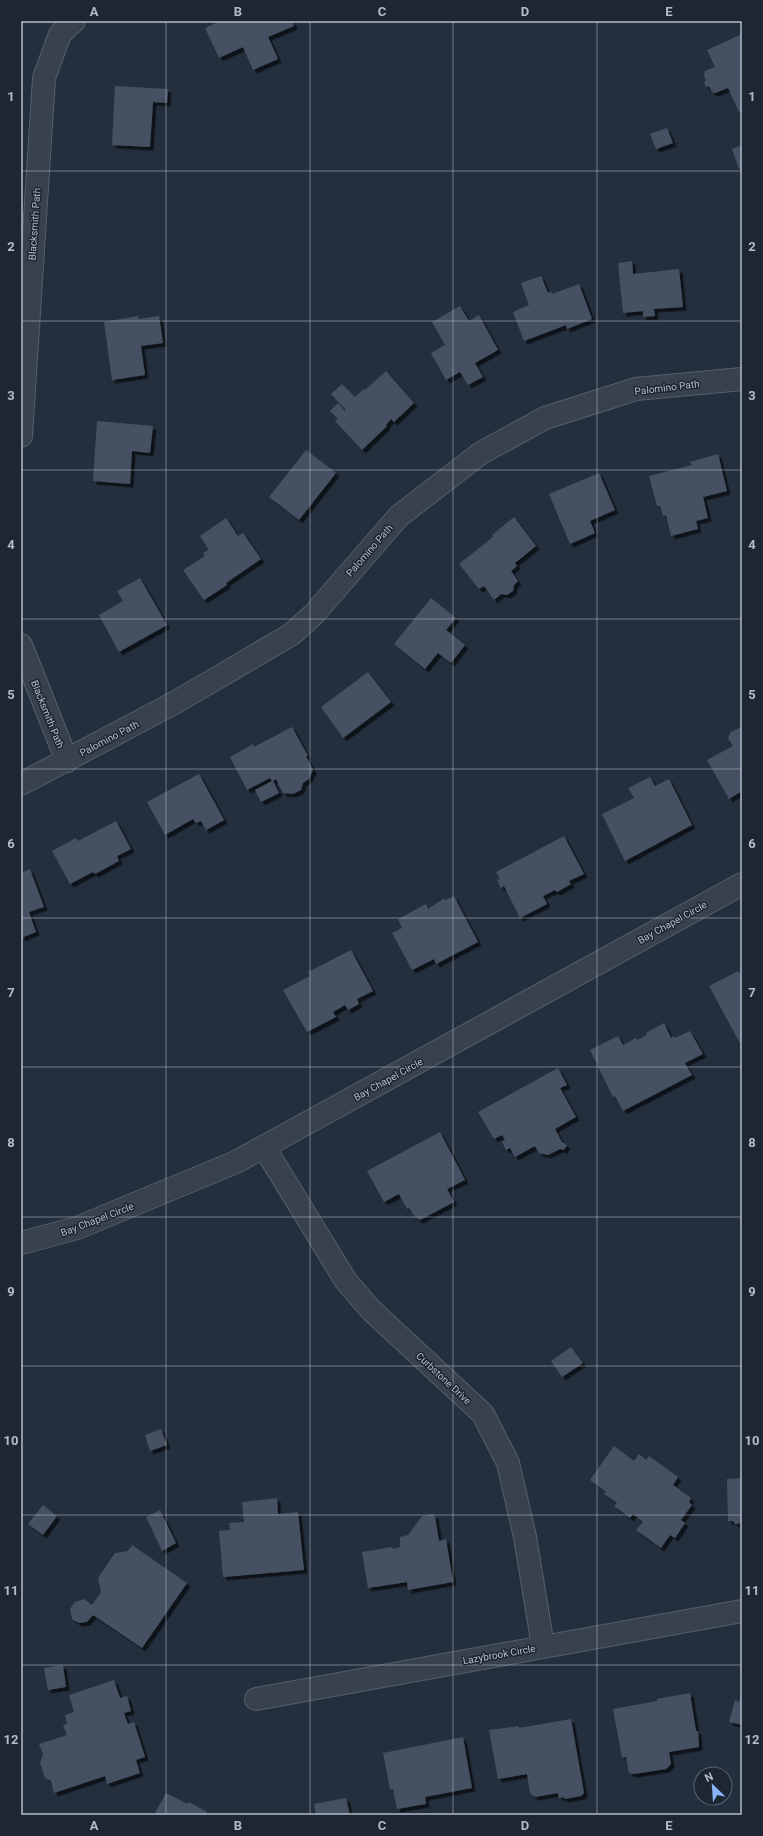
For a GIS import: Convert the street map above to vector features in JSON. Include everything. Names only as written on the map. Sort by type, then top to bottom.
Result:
[{"type":"street","name":"Blacksmith Path","points":[[21,436],[44,78],[60,34],[74,21]]},
{"type":"street","name":"Palomino Path","points":[[21,784],[176,702],[292,634],[314,614],[399,516],[481,453],[545,418],[636,389],[742,379]]},
{"type":"street","name":"Blacksmith Path","points":[[21,645],[22,652],[67,761]]},
{"type":"street","name":"Bay Chapel Circle","points":[[21,1243],[77,1228],[236,1162],[742,884]]},
{"type":"street","name":"Curbstone Drive","points":[[264,1147],[346,1281],[371,1310],[483,1414],[508,1462],[525,1536],[543,1646]]},
{"type":"street","name":"Lazybrook Circle","points":[[256,1699],[742,1611]]},
{"type":"building","points":[[220,21],[292,21],[294,26],[268,37],[278,59],[253,70],[243,47],[219,58],[205,28]]},
{"type":"building","points":[[742,34],[742,111],[739,112],[728,88],[715,93],[712,92],[709,86],[706,87],[704,75],[705,71],[715,67],[707,50]]},
{"type":"building","points":[[115,86],[168,89],[167,103],[153,102],[150,147],[112,145]]},
{"type":"building","points":[[667,128],[673,143],[656,149],[650,134]]},
{"type":"building","points":[[742,145],[742,168],[739,169],[732,149]]},
{"type":"building","points":[[632,261],[633,274],[679,269],[683,307],[654,309],[655,316],[643,317],[643,311],[623,313],[618,263]]},
{"type":"building","points":[[541,276],[548,293],[551,291],[552,294],[579,284],[592,319],[567,329],[566,325],[524,341],[513,312],[529,305],[521,283]]},
{"type":"building","points":[[460,306],[469,321],[479,315],[498,350],[475,363],[483,377],[468,385],[460,372],[446,380],[431,353],[445,345],[432,322]]},
{"type":"building","points":[[138,316],[139,319],[159,316],[163,343],[141,346],[145,375],[112,380],[104,322]]},
{"type":"building","points":[[386,371],[414,403],[394,422],[391,419],[386,425],[387,426],[362,450],[335,421],[338,419],[330,411],[338,403],[345,411],[346,410],[331,394],[342,384],[355,397]]},
{"type":"building","points":[[97,421],[153,426],[150,453],[132,451],[130,484],[93,481]]},
{"type":"building","points":[[306,450],[336,473],[299,520],[269,497]]},
{"type":"building","points":[[718,454],[727,491],[703,497],[708,518],[696,521],[698,529],[671,536],[666,515],[663,516],[660,506],[657,506],[649,476],[692,465],[690,462]]},
{"type":"building","points":[[599,473],[615,510],[590,521],[595,533],[570,544],[549,494]]},
{"type":"building","points":[[514,517],[536,546],[515,563],[517,566],[511,571],[518,581],[514,585],[513,591],[507,595],[501,594],[494,600],[484,586],[479,589],[459,564],[493,537],[492,535]]},
{"type":"building","points":[[226,518],[238,536],[243,533],[261,559],[226,583],[227,585],[204,600],[183,570],[205,556],[203,553],[209,550],[200,536]]},
{"type":"building","points":[[140,578],[167,625],[119,652],[99,615],[123,601],[117,591]]},
{"type":"building","points":[[431,598],[456,618],[446,630],[465,645],[451,663],[438,653],[425,669],[394,644]]},
{"type":"building","points":[[368,672],[391,702],[343,738],[321,707]]},
{"type":"building","points":[[292,727],[308,756],[306,756],[313,770],[309,779],[303,783],[301,790],[293,794],[283,793],[276,779],[273,781],[279,793],[261,802],[255,790],[272,781],[270,778],[247,790],[230,757],[253,744],[254,747]]},
{"type":"building","points":[[741,727],[742,791],[729,799],[707,760],[733,746],[728,738],[731,732]]},
{"type":"building","points":[[199,774],[224,820],[206,830],[201,821],[196,823],[193,819],[165,835],[147,802]]},
{"type":"building","points":[[650,777],[655,786],[669,779],[692,825],[625,861],[602,814],[634,798],[628,788]]},
{"type":"building","points":[[116,821],[131,849],[117,856],[119,861],[95,874],[93,872],[70,884],[52,851],[76,838],[78,841]]},
{"type":"building","points":[[564,836],[584,874],[569,881],[571,884],[557,892],[555,890],[543,896],[547,904],[520,918],[504,886],[501,888],[497,880],[500,879],[496,872]]},
{"type":"building","points":[[30,869],[44,907],[29,912],[36,932],[21,938],[21,873]]},
{"type":"building","points":[[454,896],[478,942],[436,964],[434,959],[412,970],[392,933],[402,928],[398,919],[426,904],[428,909],[443,899],[446,900]]},
{"type":"building","points":[[351,950],[373,991],[357,999],[359,1004],[348,1010],[345,1005],[333,1012],[336,1017],[307,1032],[283,990],[310,976],[308,972]]},
{"type":"building","points":[[738,971],[742,977],[742,1047],[709,986]]},
{"type":"building","points":[[664,1023],[671,1038],[674,1036],[675,1038],[690,1031],[703,1054],[685,1063],[692,1075],[623,1111],[615,1096],[613,1097],[590,1050],[618,1036],[623,1045],[636,1038],[637,1040]]},
{"type":"building","points":[[558,1068],[567,1085],[560,1088],[576,1117],[555,1129],[562,1142],[567,1145],[564,1150],[560,1149],[548,1155],[539,1153],[535,1146],[515,1157],[510,1148],[506,1150],[502,1142],[505,1140],[502,1135],[494,1139],[478,1112]]},
{"type":"building","points":[[440,1132],[465,1180],[447,1189],[454,1202],[420,1220],[415,1217],[409,1208],[407,1209],[399,1194],[384,1202],[367,1171]]},
{"type":"building","points":[[571,1347],[583,1363],[562,1377],[551,1361]]},
{"type":"building","points":[[161,1429],[167,1445],[150,1451],[145,1435]]},
{"type":"building","points":[[614,1446],[634,1461],[639,1454],[646,1460],[649,1456],[678,1477],[673,1485],[691,1498],[689,1502],[692,1505],[681,1520],[685,1523],[675,1538],[670,1535],[661,1548],[636,1530],[643,1522],[633,1514],[630,1518],[614,1506],[617,1503],[604,1494],[606,1492],[590,1480]]},
{"type":"building","points":[[742,1478],[742,1523],[735,1524],[733,1521],[728,1521],[727,1479]]},
{"type":"building","points":[[277,1498],[278,1514],[298,1512],[304,1570],[223,1577],[219,1531],[230,1530],[229,1523],[244,1522],[242,1502]]},
{"type":"building","points":[[43,1505],[57,1516],[43,1535],[28,1524]]},
{"type":"building","points":[[160,1510],[176,1543],[162,1551],[146,1517]]},
{"type":"building","points":[[432,1514],[435,1516],[439,1541],[446,1539],[453,1582],[408,1590],[407,1582],[368,1588],[362,1552],[400,1547],[400,1537],[408,1535],[422,1516]]},
{"type":"building","points":[[132,1545],[187,1583],[142,1648],[93,1615],[87,1622],[79,1623],[72,1619],[70,1609],[75,1602],[84,1599],[92,1605],[101,1592],[98,1578],[115,1553],[128,1551]]},
{"type":"building","points":[[63,1665],[66,1687],[48,1690],[44,1668]]},
{"type":"building","points":[[114,1680],[120,1698],[127,1696],[131,1711],[124,1713],[128,1724],[134,1722],[145,1757],[136,1760],[140,1773],[107,1784],[105,1776],[54,1793],[51,1781],[45,1778],[40,1763],[43,1754],[39,1744],[67,1735],[63,1725],[67,1724],[65,1715],[74,1712],[69,1695]]},
{"type":"building","points":[[690,1693],[696,1731],[698,1731],[699,1747],[669,1752],[671,1764],[666,1769],[634,1774],[629,1773],[626,1757],[622,1757],[613,1709]]},
{"type":"building","points":[[742,1693],[742,1725],[729,1722],[735,1700],[739,1702]]},
{"type":"building","points":[[571,1719],[584,1793],[581,1796],[565,1799],[563,1797],[559,1798],[558,1793],[535,1797],[530,1793],[527,1774],[498,1779],[489,1730],[519,1726],[519,1728]]},
{"type":"building","points":[[463,1737],[472,1788],[425,1797],[426,1804],[397,1809],[393,1789],[390,1789],[383,1753]]},
{"type":"building","points":[[166,1793],[188,1804],[189,1802],[207,1812],[206,1815],[154,1815]]},
{"type":"building","points":[[346,1798],[350,1815],[316,1815],[314,1804]]}]
